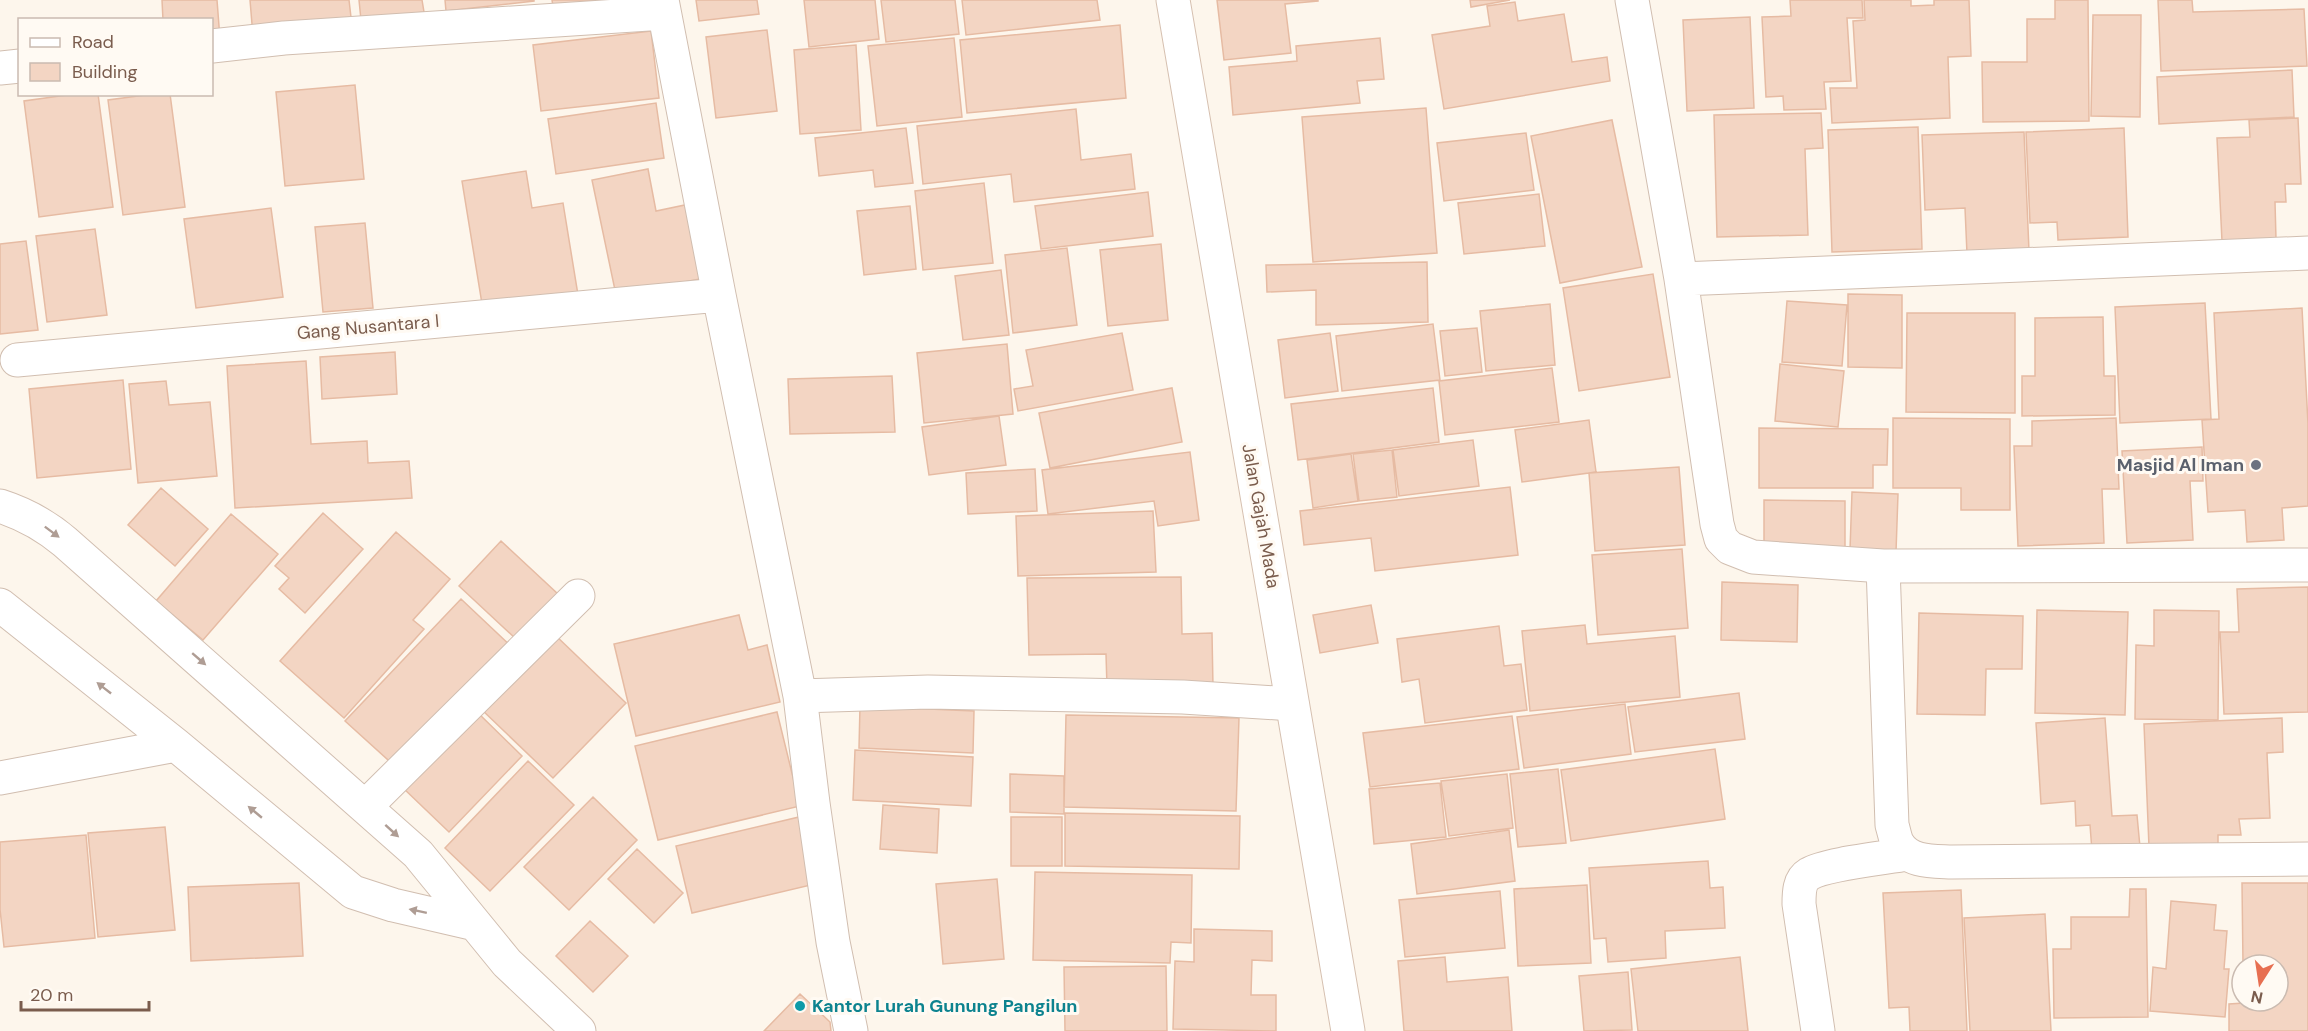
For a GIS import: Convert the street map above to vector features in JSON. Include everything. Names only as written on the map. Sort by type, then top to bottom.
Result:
[{"type":"street","name":"Jalan Gajah Mada","points":[[1173,0],[1348,1031]]},
{"type":"street","points":[[1632,0],[1681,279],[1717,524],[1721,539],[1730,548],[1753,556],[1883,566],[2308,565]]},
{"type":"street","points":[[213,46],[663,6],[800,696],[831,930],[851,1031]]},
{"type":"street","points":[[0,68],[18,66]]},
{"type":"street","points":[[1681,279],[2308,254]]},
{"type":"street","name":"Gang Nusantara I","points":[[17,360],[719,295]]},
{"type":"street","points":[[0,506],[26,515],[65,542],[418,854],[507,963],[579,1031]]},
{"type":"street","points":[[1883,566],[1892,825],[1898,845],[1907,854],[1920,860],[1952,862],[2308,859]]},
{"type":"street","points":[[365,807],[578,597]]},
{"type":"street","points":[[0,605],[176,745],[352,892],[393,905],[475,924]]},
{"type":"street","points":[[800,696],[940,692],[1184,697],[1292,704]]},
{"type":"street","points":[[0,778],[176,745]]},
{"type":"street","points":[[1818,1031],[1799,904],[1799,888],[1808,874],[1824,868],[1907,854]]},
{"type":"building","points":[[162,0],[217,0],[220,39],[213,39],[213,18],[163,18]]},
{"type":"building","points":[[250,0],[349,0],[352,26],[253,36]]},
{"type":"building","points":[[359,0],[422,0],[424,12],[361,20]]},
{"type":"building","points":[[445,0],[534,0],[534,1],[446,11]]},
{"type":"building","points":[[552,0],[632,0],[554,13]]},
{"type":"building","points":[[696,0],[757,0],[759,14],[699,21]]},
{"type":"building","points":[[804,0],[875,0],[879,39],[809,47]]},
{"type":"building","points":[[881,0],[955,0],[959,34],[886,42]]},
{"type":"building","points":[[962,0],[1097,0],[1100,20],[966,35]]},
{"type":"building","points":[[1217,0],[1318,1],[1285,4],[1291,53],[1224,60]]},
{"type":"building","points":[[1470,0],[1510,0],[1471,7]]},
{"type":"building","points":[[1790,0],[1862,0],[1863,18],[1847,18],[1851,81],[1824,82],[1826,109],[1784,110],[1783,96],[1766,97],[1762,17],[1791,16]]},
{"type":"building","points":[[1864,0],[1911,0],[1911,6],[1934,5],[1934,0],[1969,0],[1971,56],[1948,57],[1950,118],[1832,123],[1830,88],[1857,88],[1853,21],[1865,20]]},
{"type":"building","points":[[2055,0],[2088,0],[2089,121],[1983,122],[1982,62],[2027,62],[2027,19],[2055,19]]},
{"type":"building","points":[[2158,0],[2192,0],[2193,12],[2304,9],[2307,66],[2161,71]]},
{"type":"building","points":[[1515,2],[1518,21],[1564,14],[1572,62],[1607,57],[1610,81],[1444,109],[1432,35],[1490,26],[1487,6]]},
{"type":"building","points":[[2093,15],[2141,15],[2140,117],[2091,116]]},
{"type":"building","points":[[1750,17],[1754,108],[1687,111],[1683,20]]},
{"type":"building","points":[[1120,25],[1126,98],[967,113],[960,40]]},
{"type":"building","points":[[767,30],[777,111],[716,118],[706,37]]},
{"type":"building","points":[[651,31],[659,98],[541,111],[533,45]]},
{"type":"building","points":[[954,38],[962,117],[877,126],[868,46]]},
{"type":"building","points":[[1380,38],[1384,79],[1357,81],[1360,103],[1233,115],[1229,67],[1297,61],[1296,46]]},
{"type":"building","points":[[856,45],[861,130],[800,134],[794,50]]},
{"type":"building","points":[[2292,70],[2294,117],[2159,124],[2157,77]]},
{"type":"building","points":[[355,85],[364,179],[285,186],[276,92]]},
{"type":"building","points":[[60,96],[98,96],[113,207],[39,217],[24,101]]},
{"type":"building","points":[[138,96],[170,96],[185,207],[123,215],[108,100]]},
{"type":"building","points":[[656,103],[664,158],[556,174],[548,119]]},
{"type":"building","points":[[1426,108],[1437,253],[1313,262],[1302,117]]},
{"type":"building","points":[[1076,109],[1081,160],[1131,154],[1135,189],[1014,202],[1011,174],[923,184],[917,126]]},
{"type":"building","points":[[1821,113],[1823,148],[1805,149],[1808,235],[1717,237],[1714,115]]},
{"type":"building","points":[[2298,118],[2301,184],[2285,184],[2286,202],[2275,202],[2276,239],[2222,241],[2217,138],[2250,137],[2249,120]]},
{"type":"building","points":[[1612,120],[1642,267],[1560,283],[1531,136]]},
{"type":"building","points":[[1918,127],[1922,249],[1832,252],[1828,130]]},
{"type":"building","points":[[906,128],[913,183],[875,187],[873,170],[819,176],[815,138]]},
{"type":"building","points":[[2124,128],[2128,237],[2058,240],[2057,222],[2030,223],[2026,132]]},
{"type":"building","points":[[2024,132],[2029,251],[1967,254],[1965,208],[1925,210],[1922,135]]},
{"type":"building","points":[[1526,133],[1534,190],[1444,201],[1437,143]]},
{"type":"building","points":[[648,169],[656,211],[685,205],[700,279],[616,295],[592,180]]},
{"type":"building","points":[[526,171],[532,208],[563,203],[578,295],[483,310],[462,181]]},
{"type":"building","points":[[984,183],[993,263],[923,270],[915,191]]},
{"type":"building","points":[[1148,192],[1153,236],[1041,249],[1035,206]]},
{"type":"building","points":[[1539,194],[1545,246],[1464,254],[1458,203]]},
{"type":"building","points":[[910,206],[916,269],[864,275],[857,211]]},
{"type":"building","points":[[271,208],[283,297],[196,308],[184,219]]},
{"type":"building","points":[[365,223],[373,308],[323,312],[315,227]]},
{"type":"building","points":[[95,229],[107,315],[47,322],[36,236]]},
{"type":"building","points":[[26,241],[38,330],[0,334],[0,244]]},
{"type":"building","points":[[1161,244],[1168,320],[1108,326],[1100,250]]},
{"type":"building","points":[[1067,248],[1077,325],[1013,333],[1005,255]]},
{"type":"building","points":[[1427,262],[1428,322],[1316,325],[1316,290],[1267,292],[1266,265]]},
{"type":"building","points":[[1001,270],[1009,335],[963,340],[955,276]]},
{"type":"building","points":[[1653,274],[1670,377],[1579,391],[1563,288]]},
{"type":"building","points":[[1848,294],[1902,295],[1902,368],[1848,367]]},
{"type":"building","points":[[1787,301],[1847,305],[1842,366],[1782,362]]},
{"type":"building","points":[[2205,303],[2211,419],[2120,423],[2115,307]]},
{"type":"building","points":[[1550,304],[1555,365],[1486,371],[1480,311]]},
{"type":"building","name":"Masjid Al Iman","points":[[2302,308],[2308,424],[2308,506],[2282,508],[2284,540],[2247,542],[2245,510],[2208,512],[2202,420],[2219,419],[2214,313]]},
{"type":"building","points":[[1907,313],[2015,313],[2015,413],[1906,412]]},
{"type":"building","points":[[2103,317],[2104,376],[2115,376],[2115,415],[2022,416],[2022,376],[2035,376],[2035,318]]},
{"type":"building","points":[[1433,324],[1440,380],[1342,391],[1336,336]]},
{"type":"building","points":[[1477,328],[1482,372],[1445,376],[1440,331]]},
{"type":"building","points":[[1122,333],[1133,390],[1018,411],[1014,389],[1033,386],[1026,350]]},
{"type":"building","points":[[1330,333],[1338,391],[1285,398],[1278,340]]},
{"type":"building","points":[[1007,344],[1013,414],[924,423],[917,353]]},
{"type":"building","points":[[395,352],[397,394],[322,399],[320,357]]},
{"type":"building","points":[[306,361],[311,444],[367,441],[368,463],[409,461],[412,498],[235,508],[227,366]]},
{"type":"building","points":[[1780,364],[1844,371],[1838,427],[1775,421]]},
{"type":"building","points":[[1552,368],[1559,422],[1445,435],[1439,381]]},
{"type":"building","points":[[892,376],[895,432],[790,434],[788,379]]},
{"type":"building","points":[[123,380],[131,469],[37,478],[29,389]]},
{"type":"building","points":[[166,381],[169,405],[210,402],[217,476],[138,483],[129,384]]},
{"type":"building","points":[[1172,388],[1182,442],[1050,468],[1039,413]]},
{"type":"building","points":[[1433,388],[1439,442],[1298,460],[1291,404]]},
{"type":"building","points":[[999,416],[1006,465],[929,475],[922,427]]},
{"type":"building","points":[[1893,418],[2010,419],[2010,510],[1961,510],[1961,488],[1893,488]]},
{"type":"building","points":[[2116,418],[2119,489],[2102,489],[2104,543],[2018,546],[2014,446],[2032,446],[2032,421]]},
{"type":"building","points":[[1589,420],[1596,472],[1522,482],[1515,430]]},
{"type":"building","points":[[1759,428],[1888,429],[1887,465],[1873,465],[1873,488],[1759,488]]},
{"type":"building","points":[[1473,440],[1479,486],[1399,496],[1393,450]]},
{"type":"building","points":[[2202,447],[2203,481],[2190,481],[2193,540],[2127,543],[2122,451]]},
{"type":"building","points":[[1392,450],[1397,497],[1359,501],[1353,454]]},
{"type":"building","points":[[1190,452],[1199,520],[1158,526],[1154,501],[1048,514],[1042,470]]},
{"type":"building","points":[[1351,454],[1358,501],[1313,508],[1307,460]]},
{"type":"building","points":[[1679,467],[1685,545],[1595,551],[1589,473]]},
{"type":"building","points":[[1035,469],[1037,511],[968,514],[966,473]]},
{"type":"building","points":[[1510,487],[1518,555],[1375,571],[1371,538],[1304,545],[1300,511]]},
{"type":"building","points":[[161,488],[208,529],[175,566],[128,525]]},
{"type":"building","points":[[1852,492],[1898,494],[1896,552],[1850,550]]},
{"type":"building","points":[[1764,500],[1845,501],[1845,556],[1764,556]]},
{"type":"building","points":[[1153,511],[1156,572],[1018,576],[1016,516]]},
{"type":"building","points":[[323,513],[363,549],[305,613],[279,589],[289,578],[275,566]]},
{"type":"building","points":[[231,514],[278,554],[203,640],[156,601]]},
{"type":"building","points":[[396,532],[450,579],[413,620],[424,629],[344,718],[280,661]]},
{"type":"building","points":[[501,541],[558,594],[516,639],[459,586]]},
{"type":"building","points":[[1682,549],[1688,628],[1598,635],[1592,555]]},
{"type":"building","points":[[1181,577],[1182,634],[1212,633],[1213,687],[1107,687],[1106,654],[1029,655],[1027,578]]},
{"type":"building","points":[[1722,582],[1798,585],[1797,642],[1721,640]]},
{"type":"building","points":[[2308,587],[2308,712],[2224,714],[2220,632],[2239,632],[2237,589]]},
{"type":"building","points":[[461,599],[513,648],[398,769],[345,721]]},
{"type":"building","points":[[1371,605],[1378,643],[1320,653],[1313,615]]},
{"type":"building","points":[[2037,610],[2128,612],[2125,715],[2035,713]]},
{"type":"building","points":[[2154,610],[2219,611],[2218,720],[2135,719],[2136,645],[2154,646]]},
{"type":"building","points":[[1919,613],[2023,616],[2022,669],[1986,669],[1985,715],[1917,714]]},
{"type":"building","points":[[739,615],[748,650],[767,645],[780,702],[636,736],[614,644]]},
{"type":"building","points":[[1585,625],[1587,644],[1675,636],[1680,697],[1530,711],[1522,631]]},
{"type":"building","points":[[1499,626],[1504,666],[1521,664],[1527,710],[1425,723],[1419,679],[1402,682],[1397,639]]},
{"type":"building","points":[[553,633],[626,703],[553,778],[480,708]]},
{"type":"building","points":[[1739,693],[1745,739],[1635,752],[1628,707]]},
{"type":"building","points":[[1625,704],[1631,754],[1524,768],[1517,717]]},
{"type":"building","points":[[860,706],[974,711],[973,753],[859,748]]},
{"type":"building","points":[[475,710],[522,756],[449,832],[401,786]]},
{"type":"building","points":[[777,712],[800,806],[658,840],[635,746]]},
{"type":"building","points":[[1066,715],[1239,718],[1236,811],[1064,807]]},
{"type":"building","points":[[1512,716],[1519,769],[1370,787],[1363,733]]},
{"type":"building","points":[[2105,718],[2112,816],[2137,815],[2140,847],[2092,851],[2090,825],[2076,826],[2075,801],[2041,804],[2036,723]]},
{"type":"building","points":[[2282,718],[2283,752],[2267,753],[2270,818],[2239,819],[2241,835],[2218,835],[2218,844],[2149,847],[2144,724]]},
{"type":"building","points":[[1715,749],[1725,819],[1571,841],[1561,770]]},
{"type":"building","points":[[855,750],[973,757],[971,806],[853,800]]},
{"type":"building","points":[[528,761],[574,805],[490,891],[445,848]]},
{"type":"building","points":[[1558,769],[1566,843],[1518,847],[1510,774]]},
{"type":"building","points":[[1010,774],[1064,776],[1064,814],[1010,812]]},
{"type":"building","points":[[1507,774],[1513,828],[1449,836],[1441,781]]},
{"type":"building","points":[[1440,783],[1446,837],[1374,844],[1369,789]]},
{"type":"building","points":[[593,797],[637,840],[569,910],[524,867]]},
{"type":"building","points":[[883,805],[939,809],[937,853],[880,849]]},
{"type":"building","points":[[1065,813],[1240,816],[1239,869],[1065,866]]},
{"type":"building","points":[[799,817],[815,884],[692,913],[676,846]]},
{"type":"building","points":[[1011,817],[1062,817],[1062,866],[1011,866]]},
{"type":"building","points":[[165,827],[175,930],[98,937],[88,833]]},
{"type":"building","points":[[1509,830],[1515,881],[1417,894],[1411,844]]},
{"type":"building","points":[[86,835],[95,938],[4,947],[0,909],[0,842]]},
{"type":"building","points":[[637,849],[683,893],[654,923],[608,879]]},
{"type":"building","points":[[1708,861],[1710,888],[1723,887],[1725,928],[1665,931],[1666,958],[1608,962],[1606,938],[1594,939],[1589,868]]},
{"type":"building","points":[[1035,872],[1192,875],[1191,943],[1171,942],[1170,963],[1033,960]]},
{"type":"building","points":[[997,879],[1004,959],[943,964],[936,884]]},
{"type":"building","points":[[299,883],[303,956],[191,961],[188,887]]},
{"type":"building","points":[[2242,883],[2308,883],[2308,1031],[2229,1031],[2229,1004],[2230,1013],[2290,1013],[2290,953],[2243,953]]},
{"type":"building","points":[[1587,885],[1591,963],[1518,966],[1514,889]]},
{"type":"building","points":[[2130,889],[2146,889],[2148,1017],[2054,1018],[2053,949],[2071,949],[2071,917],[2129,917]]},
{"type":"building","points":[[1961,890],[1967,1031],[1910,1031],[1909,1007],[1889,1008],[1883,893]]},
{"type":"building","points":[[1500,891],[1505,948],[1405,957],[1399,900]]},
{"type":"building","points":[[2171,901],[2216,905],[2214,930],[2227,931],[2224,969],[2229,969],[2225,1017],[2150,1011],[2153,967],[2166,969]]},
{"type":"building","points":[[2045,914],[2051,1031],[1970,1031],[1964,918]]},
{"type":"building","points":[[590,921],[628,956],[593,992],[556,956]]},
{"type":"building","points":[[1194,929],[1272,931],[1272,961],[1252,960],[1251,995],[1276,995],[1276,1031],[1173,1029],[1175,961],[1194,962]]},
{"type":"building","points":[[1445,957],[1447,982],[1508,977],[1512,1031],[1404,1031],[1398,961]]},
{"type":"building","points":[[1740,957],[1748,1031],[1638,1031],[1631,969]]},
{"type":"building","points":[[1166,966],[1167,1031],[1065,1031],[1064,967]]},
{"type":"building","points":[[1628,972],[1632,1030],[1584,1031],[1579,976]]},
{"type":"building","name":"Kantor Lurah Gunung Pangilun","points":[[800,994],[830,1022],[831,1031],[764,1031]]},
{"type":"place","name":"Masjid Al Iman","points":[[2256,465]]},
{"type":"place","name":"Kantor Lurah Gunung Pangilun","points":[[800,1006]]}]
